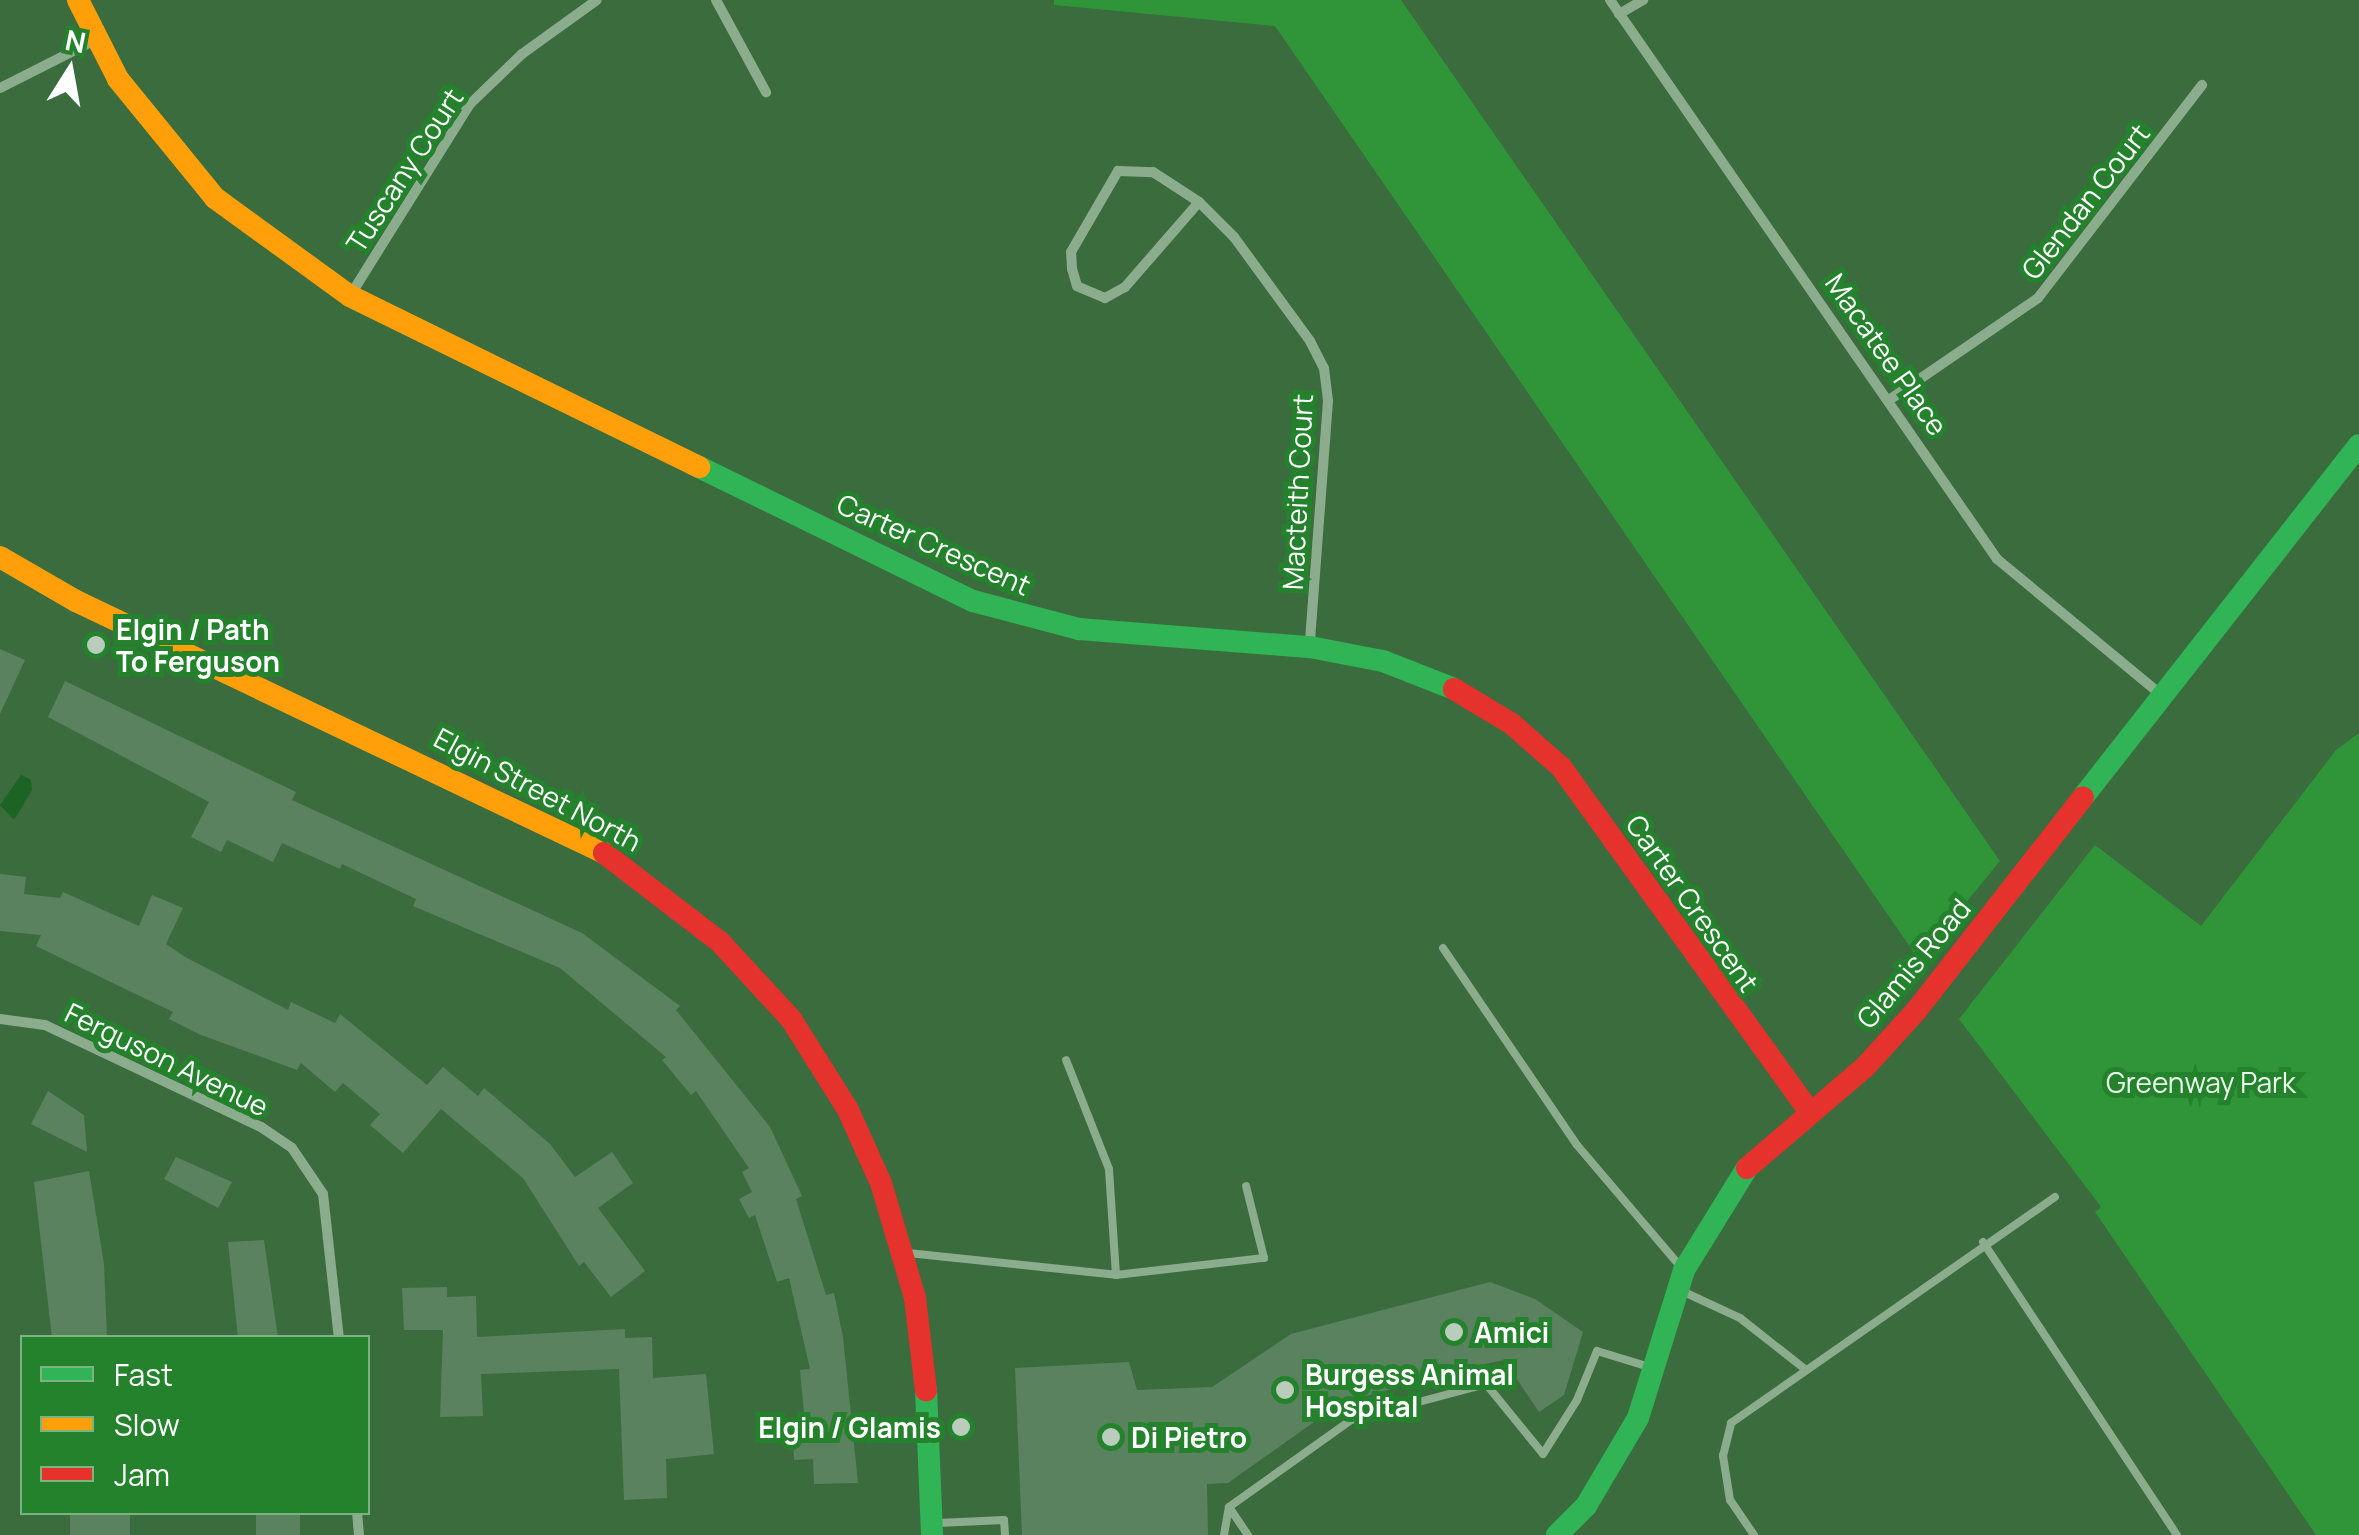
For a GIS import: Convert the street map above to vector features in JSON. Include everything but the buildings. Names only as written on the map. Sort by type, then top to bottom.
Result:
[{"type":"street","name":"Carter Crescent","points":[[78,0],[94,40],[160,138],[214,198],[350,296],[974,601],[1079,629],[1310,648],[1383,661],[1460,692],[1512,724],[1561,768],[1808,1110]]},
{"type":"street","name":"Tuscany Court","points":[[350,296],[470,104],[522,54],[596,0]]},
{"type":"street","points":[[716,0],[766,92]]},
{"type":"street","name":"Macatee Place","points":[[1610,0],[1892,398],[1998,559],[2164,697]]},
{"type":"street","points":[[1619,14],[1643,0]]},
{"type":"street","points":[[0,88],[94,40]]},
{"type":"street","name":"Glendan Court","points":[[1892,398],[2038,298],[2202,85]]},
{"type":"street","name":"Macteith Court","points":[[1199,202],[1126,287],[1105,298],[1077,286],[1071,252],[1118,171],[1153,172],[1199,202],[1286,306],[1324,368],[1328,401],[1310,648]]},
{"type":"street","name":"Glamis Road","points":[[1557,1535],[1586,1506],[1615,1462],[1655,1368],[1681,1280],[1750,1164],[1808,1110],[1865,1066],[1916,1011],[2357,450]]},
{"type":"street","name":"Elgin Street North","points":[[0,557],[76,601],[589,843],[657,888],[720,942],[792,1019],[848,1110],[882,1183],[903,1253],[926,1366],[932,1529]]},
{"type":"street","name":"Ferguson Avenue","points":[[0,1019],[45,1024],[261,1127],[292,1148],[323,1194],[340,1335]]},
{"type":"lane","points":[[1443,948],[1577,1145],[1681,1280],[1740,1318],[1806,1370]]},
{"type":"lane","points":[[1066,1060],[1109,1169],[1116,1275]]},
{"type":"lane","points":[[903,1253],[1116,1275],[1264,1258],[1246,1186]]},
{"type":"lane","points":[[1754,1535],[1730,1500],[1723,1456],[1731,1423],[1983,1242],[2055,1197]]},
{"type":"lane","points":[[1983,1242],[2178,1535]]},
{"type":"lane","points":[[1224,1535],[1229,1507],[1351,1420],[1486,1384],[1543,1454],[1578,1400],[1596,1350],[1655,1368]]},
{"type":"lane","points":[[1229,1507],[1248,1535]]},
{"type":"lane","points":[[932,1529],[1004,1520],[1005,1535]]},
{"type":"green space","points":[[1054,0],[1401,0],[2000,861],[1919,960],[1275,26],[1054,5]]},
{"type":"green space","name":"Greenway Park","points":[[2359,733],[2359,1535],[2316,1535],[2095,1212],[2101,1207],[1959,1019],[2095,845],[2201,926],[2336,750]]},
{"type":"shaded area","points":[[21,775],[31,780],[32,790],[14,820],[0,805]]},
{"type":"traffic: fast","points":[[2083,797],[2359,445]]},
{"type":"traffic: fast","points":[[699,467],[973,601],[1079,629],[1310,647],[1383,661],[1454,689]]},
{"type":"traffic: fast","points":[[1557,1535],[1586,1506],[1638,1418],[1684,1270],[1747,1168]]},
{"type":"traffic: fast","points":[[926,1390],[932,1535]]},
{"type":"traffic: slow","points":[[78,0],[118,79],[215,198],[350,296],[699,467]]},
{"type":"traffic: slow","points":[[0,557],[76,601],[604,853]]},
{"type":"traffic: jam","points":[[1454,689],[1512,724],[1561,767],[1808,1110]]},
{"type":"traffic: jam","points":[[1747,1168],[1865,1067],[1916,1011],[2083,797]]},
{"type":"traffic: jam","points":[[604,853],[720,942],[791,1019],[848,1110],[881,1183],[915,1298],[926,1390]]},
{"type":"place","name":"Elgin / Path To Ferguson","points":[[96,645]]},
{"type":"place","name":"Amici","points":[[1454,1332]]},
{"type":"place","name":"Burgess Animal Hospital","points":[[1285,1390]]},
{"type":"place","name":"Elgin / Glamis","points":[[961,1427]]},
{"type":"place","name":"Di Pietro","points":[[1111,1437]]}]
